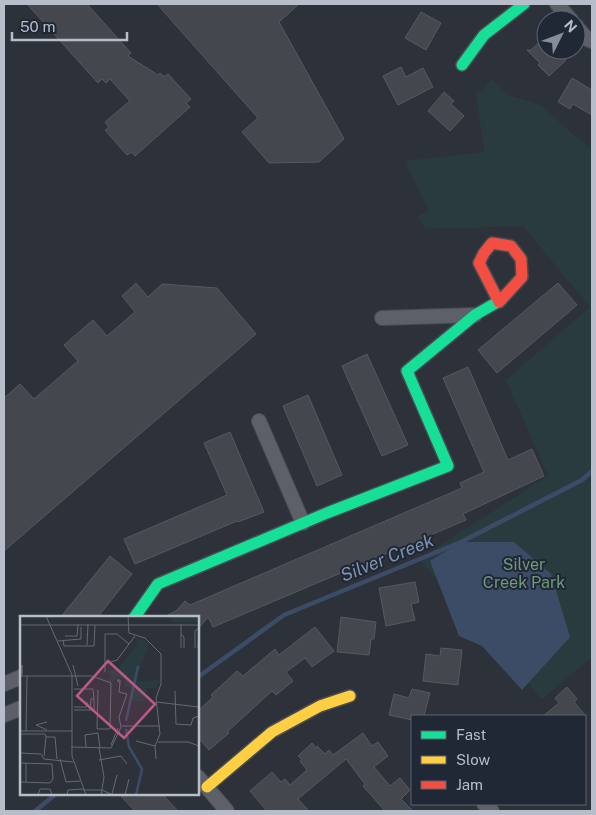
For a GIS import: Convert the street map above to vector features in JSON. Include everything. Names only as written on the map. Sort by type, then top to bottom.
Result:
[{"type":"street","points":[[462,65],[484,36],[524,4]]},
{"type":"street","points":[[135,616],[158,584],[303,523],[448,466],[407,371],[474,315],[499,302],[522,277],[521,259],[511,246],[492,243],[479,263],[499,302]]},
{"type":"street","points":[[382,318],[474,315]]},
{"type":"street","points":[[259,422],[303,523]]},
{"type":"street","points":[[4,684],[20,677]]},
{"type":"street","points":[[227,811],[202,782],[272,732],[320,706],[350,696]]},
{"type":"street","points":[[4,715],[20,708]]},
{"type":"green space","name":"Silver Creek Park","points":[[492,79],[508,95],[541,105],[578,139],[592,149],[592,657],[542,699],[419,559],[548,476],[506,380],[590,307],[523,226],[426,229],[417,217],[429,210],[405,161],[484,152],[476,92],[482,91]]},
{"type":"water","points":[[461,542],[514,542],[551,574],[570,637],[522,690],[482,646],[459,636],[430,561]]},
{"type":"building","points":[[27,4],[87,4],[131,53],[128,56],[158,75],[160,73],[164,77],[168,74],[191,99],[186,103],[190,107],[135,156],[132,152],[127,155],[105,130],[109,127],[105,122],[130,101],[110,79],[106,83],[102,79],[98,83]]},
{"type":"building","points":[[157,4],[299,4],[279,22],[344,139],[319,162],[269,163],[242,132],[258,118]]},
{"type":"building","points":[[421,12],[441,23],[426,50],[405,38]]},
{"type":"building","points":[[536,45],[536,59],[527,50],[531,50]]},
{"type":"building","points":[[537,60],[566,60],[549,76],[538,65],[540,63]]},
{"type":"building","points":[[401,67],[406,77],[423,68],[433,87],[398,105],[383,76]]},
{"type":"building","points":[[572,78],[592,90],[592,115],[573,104],[570,109],[558,102]]},
{"type":"building","points":[[444,92],[454,101],[451,104],[464,116],[450,131],[428,111]]},
{"type":"building","points":[[136,283],[148,297],[162,284],[217,288],[256,334],[4,551],[4,398],[20,384],[34,399],[78,361],[64,345],[93,320],[107,336],[135,312],[122,296]]},
{"type":"building","points":[[558,283],[577,305],[497,373],[478,350]]},
{"type":"building","points":[[367,354],[408,445],[382,456],[342,366]]},
{"type":"building","points":[[468,367],[508,460],[532,449],[544,476],[463,514],[466,520],[213,627],[208,617],[199,628],[199,616],[166,616],[176,611],[185,601],[190,605],[462,488],[460,483],[484,472],[443,378]]},
{"type":"building","points":[[308,395],[342,475],[317,486],[283,406]]},
{"type":"building","points":[[230,432],[264,512],[237,521],[135,564],[124,539],[227,495],[204,443]]},
{"type":"building","points":[[110,556],[132,574],[99,616],[62,616]]},
{"type":"building","points":[[415,582],[419,602],[411,604],[415,620],[386,626],[379,588]]},
{"type":"building","points":[[341,617],[376,622],[374,639],[371,639],[369,655],[337,652]]},
{"type":"building","points":[[315,627],[334,651],[312,667],[305,658],[286,672],[293,681],[276,695],[272,691],[209,750],[199,738],[199,710],[213,697],[211,695],[237,671],[243,676],[275,649],[279,655]]},
{"type":"building","points":[[441,648],[462,650],[458,685],[423,681],[426,654],[440,656]]},
{"type":"building","points":[[567,687],[577,699],[574,702],[585,715],[544,715],[559,703],[555,698]]},
{"type":"building","points":[[412,689],[430,693],[424,715],[411,715],[411,720],[389,715],[394,694],[409,698]]},
{"type":"building","points":[[363,733],[372,746],[378,742],[388,756],[374,767],[390,786],[400,778],[410,790],[401,799],[413,811],[385,811],[363,786],[365,784],[346,759],[298,799],[309,811],[267,811],[250,791],[272,772],[281,782],[285,779],[290,785],[307,770],[300,761],[302,759],[298,756],[312,743],[325,754],[329,750],[333,755]]},
{"type":"building","points":[[120,795],[163,795],[178,811],[135,811]]},
{"type":"waterway","name":"Silver Creek","points":[[199,676],[284,615],[461,542],[582,480],[592,471]]},
{"type":"waterway","name":"Silver Creek","points":[[35,811],[55,795]]},
{"type":"traffic: fast","points":[[462,65],[484,35],[524,4]]},
{"type":"traffic: fast","points":[[135,616],[158,584],[327,513],[448,466],[407,371],[475,315],[501,300]]},
{"type":"traffic: slow","points":[[207,787],[272,732],[320,706],[350,696]]},
{"type":"traffic: jam","points":[[499,302],[479,263],[492,243],[511,246],[521,259],[522,277],[501,300]]}]
